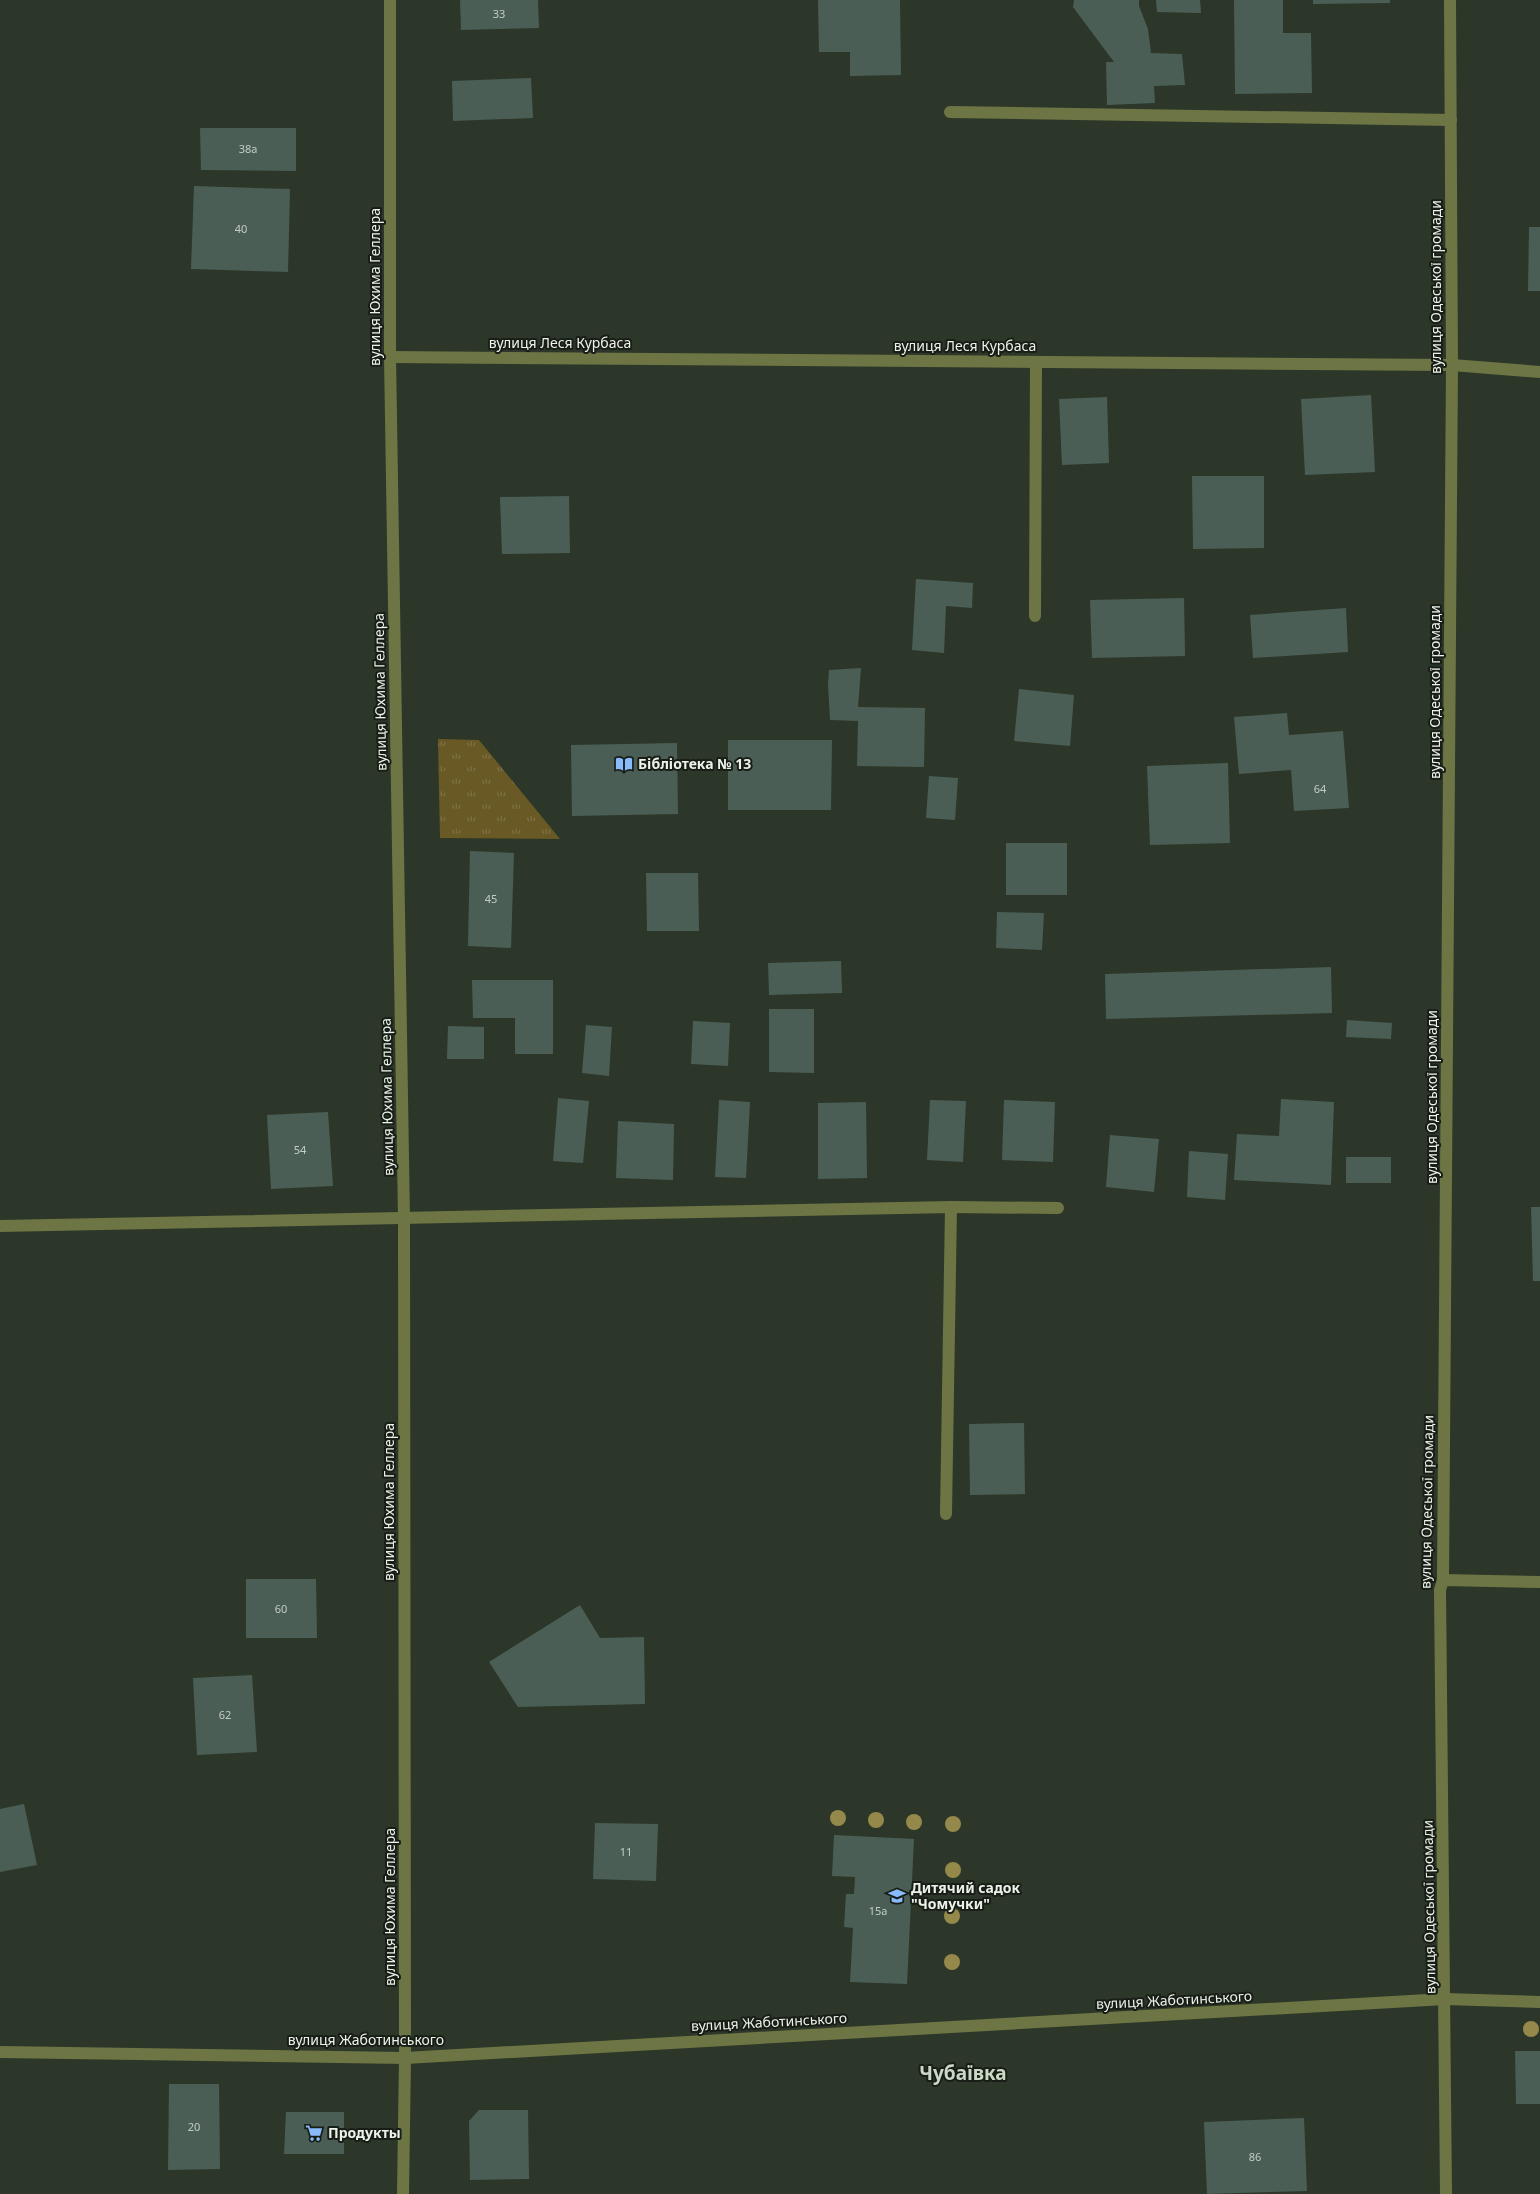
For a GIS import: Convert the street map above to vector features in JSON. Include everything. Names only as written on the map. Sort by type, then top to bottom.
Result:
[{"type":"street","name":"вулиця Юхима Геллера","points":[[390,0],[390,357],[404,1219],[405,2058],[403,2194]]},
{"type":"street","name":"вулиця Одеської громади","points":[[1446,2194],[1440,1590],[1443,1580],[1452,365],[1450,0]]},
{"type":"street","points":[[950,112],[1451,120]]},
{"type":"street","name":"вулиця Леся Курбаса","points":[[390,357],[1452,365],[1540,372]]},
{"type":"street","points":[[1035,616],[1036,362]]},
{"type":"street","points":[[946,1514],[951,1207]]},
{"type":"street","points":[[0,1226],[951,1207],[1058,1208]]},
{"type":"street","points":[[1443,1580],[1540,1582]]},
{"type":"street","name":"вулиця Жаботинського","points":[[0,2052],[405,2058],[1445,1999],[1540,2002]]},
{"type":"green space","points":[[438,739],[479,740],[560,839],[440,838]]},
{"type":"building","points":[[460,0],[538,0],[539,28],[461,30]]},
{"type":"building","points":[[818,0],[900,0],[901,75],[850,76],[850,52],[819,52]]},
{"type":"building","points":[[1074,0],[1139,0],[1139,6],[1148,29],[1151,53],[1182,54],[1185,85],[1154,86],[1155,103],[1107,105],[1106,62],[1114,62],[1073,7]]},
{"type":"building","points":[[1156,0],[1200,0],[1201,13],[1157,12]]},
{"type":"building","points":[[1234,0],[1283,0],[1283,33],[1311,33],[1312,93],[1235,94]]},
{"type":"building","points":[[1313,0],[1390,0],[1390,3],[1313,4]]},
{"type":"building","points":[[531,78],[533,118],[453,121],[452,81]]},
{"type":"building","points":[[200,128],[296,128],[296,171],[201,170]]},
{"type":"building","points":[[194,186],[290,189],[288,272],[191,269]]},
{"type":"building","points":[[1529,227],[1540,227],[1540,291],[1528,291]]},
{"type":"building","points":[[1371,395],[1375,472],[1305,475],[1301,399]]},
{"type":"building","points":[[1107,397],[1109,463],[1062,465],[1059,399]]},
{"type":"building","points":[[1192,476],[1264,476],[1264,548],[1193,549]]},
{"type":"building","points":[[569,496],[570,553],[502,554],[500,497]]},
{"type":"building","points":[[916,579],[973,583],[972,608],[946,606],[944,653],[912,650]]},
{"type":"building","points":[[1184,598],[1185,656],[1092,658],[1090,600]]},
{"type":"building","points":[[1346,608],[1348,652],[1253,658],[1250,615]]},
{"type":"building","points":[[861,668],[858,707],[925,708],[924,767],[857,766],[858,721],[830,720],[828,684],[829,670]]},
{"type":"building","points":[[1019,689],[1074,695],[1070,746],[1014,741]]},
{"type":"building","points":[[1287,713],[1289,735],[1343,731],[1349,808],[1294,811],[1291,770],[1239,774],[1234,717]]},
{"type":"building","points":[[728,740],[832,740],[831,810],[728,810]]},
{"type":"building","name":"Бібліотека № 13","points":[[677,743],[678,814],[572,816],[571,745]]},
{"type":"building","points":[[1228,763],[1230,843],[1150,845],[1147,766]]},
{"type":"building","points":[[929,776],[958,778],[955,820],[926,818]]},
{"type":"building","points":[[1006,843],[1067,843],[1067,895],[1006,895]]},
{"type":"building","points":[[470,851],[514,853],[511,948],[468,946]]},
{"type":"building","points":[[646,873],[698,873],[699,931],[647,931]]},
{"type":"building","points":[[997,912],[1044,913],[1042,950],[996,948]]},
{"type":"building","points":[[841,961],[842,993],[769,995],[768,963]]},
{"type":"building","points":[[1331,967],[1332,1013],[1106,1019],[1105,974]]},
{"type":"building","points":[[472,980],[553,980],[553,1054],[515,1054],[515,1018],[473,1018]]},
{"type":"building","points":[[769,1009],[814,1009],[814,1073],[769,1072]]},
{"type":"building","points":[[1347,1020],[1392,1023],[1391,1039],[1346,1037]]},
{"type":"building","points":[[693,1021],[730,1023],[728,1066],[691,1064]]},
{"type":"building","points":[[586,1025],[612,1027],[609,1076],[582,1073]]},
{"type":"building","points":[[448,1026],[484,1027],[484,1059],[447,1059]]},
{"type":"building","points":[[558,1098],[589,1101],[583,1163],[553,1161]]},
{"type":"building","points":[[1281,1099],[1334,1102],[1331,1185],[1234,1180],[1237,1134],[1279,1136]]},
{"type":"building","points":[[719,1100],[750,1102],[746,1178],[715,1177]]},
{"type":"building","points":[[930,1100],[966,1101],[963,1162],[927,1160]]},
{"type":"building","points":[[1004,1100],[1055,1102],[1053,1162],[1002,1160]]},
{"type":"building","points":[[866,1102],[867,1178],[818,1179],[818,1103]]},
{"type":"building","points":[[328,1112],[333,1186],[271,1189],[267,1115]]},
{"type":"building","points":[[618,1121],[674,1124],[673,1180],[616,1178]]},
{"type":"building","points":[[1110,1135],[1159,1139],[1154,1192],[1106,1187]]},
{"type":"building","points":[[1189,1151],[1228,1154],[1225,1200],[1187,1197]]},
{"type":"building","points":[[1346,1157],[1391,1157],[1391,1183],[1346,1183]]},
{"type":"building","points":[[1531,1207],[1540,1207],[1540,1281],[1533,1281]]},
{"type":"building","points":[[1024,1423],[1025,1494],[970,1495],[969,1424]]},
{"type":"building","points":[[246,1579],[316,1579],[317,1638],[246,1638]]},
{"type":"building","points":[[580,1605],[600,1638],[644,1637],[645,1704],[518,1707],[489,1662]]},
{"type":"building","points":[[252,1675],[257,1752],[197,1755],[193,1678]]},
{"type":"building","points":[[24,1804],[37,1865],[0,1872],[0,1809]]},
{"type":"building","points":[[595,1823],[658,1824],[656,1881],[593,1879]]},
{"type":"building","points":[[834,1835],[914,1839],[907,1984],[850,1982],[853,1928],[844,1927],[846,1894],[854,1894],[855,1877],[832,1876]]},
{"type":"building","points":[[1515,2051],[1540,2051],[1540,2104],[1516,2104]]},
{"type":"building","points":[[169,2084],[219,2084],[220,2169],[168,2170]]},
{"type":"building","points":[[479,2110],[528,2110],[529,2179],[470,2180],[469,2121]]},
{"type":"building","name":"Продукты","points":[[286,2112],[344,2112],[344,2154],[284,2154]]},
{"type":"building","points":[[1304,2118],[1307,2191],[1207,2194],[1204,2122]]},
{"type":"place","name":"Бібліотека № 13","points":[[624,764]]},
{"type":"place","name":"Дитячий садок \"Чомучки\"","points":[[897,1896]]},
{"type":"place","name":"Продукты","points":[[314,2133]]},
{"type":"district","name":"Чубаївка","points":[[963,2073]]}]
